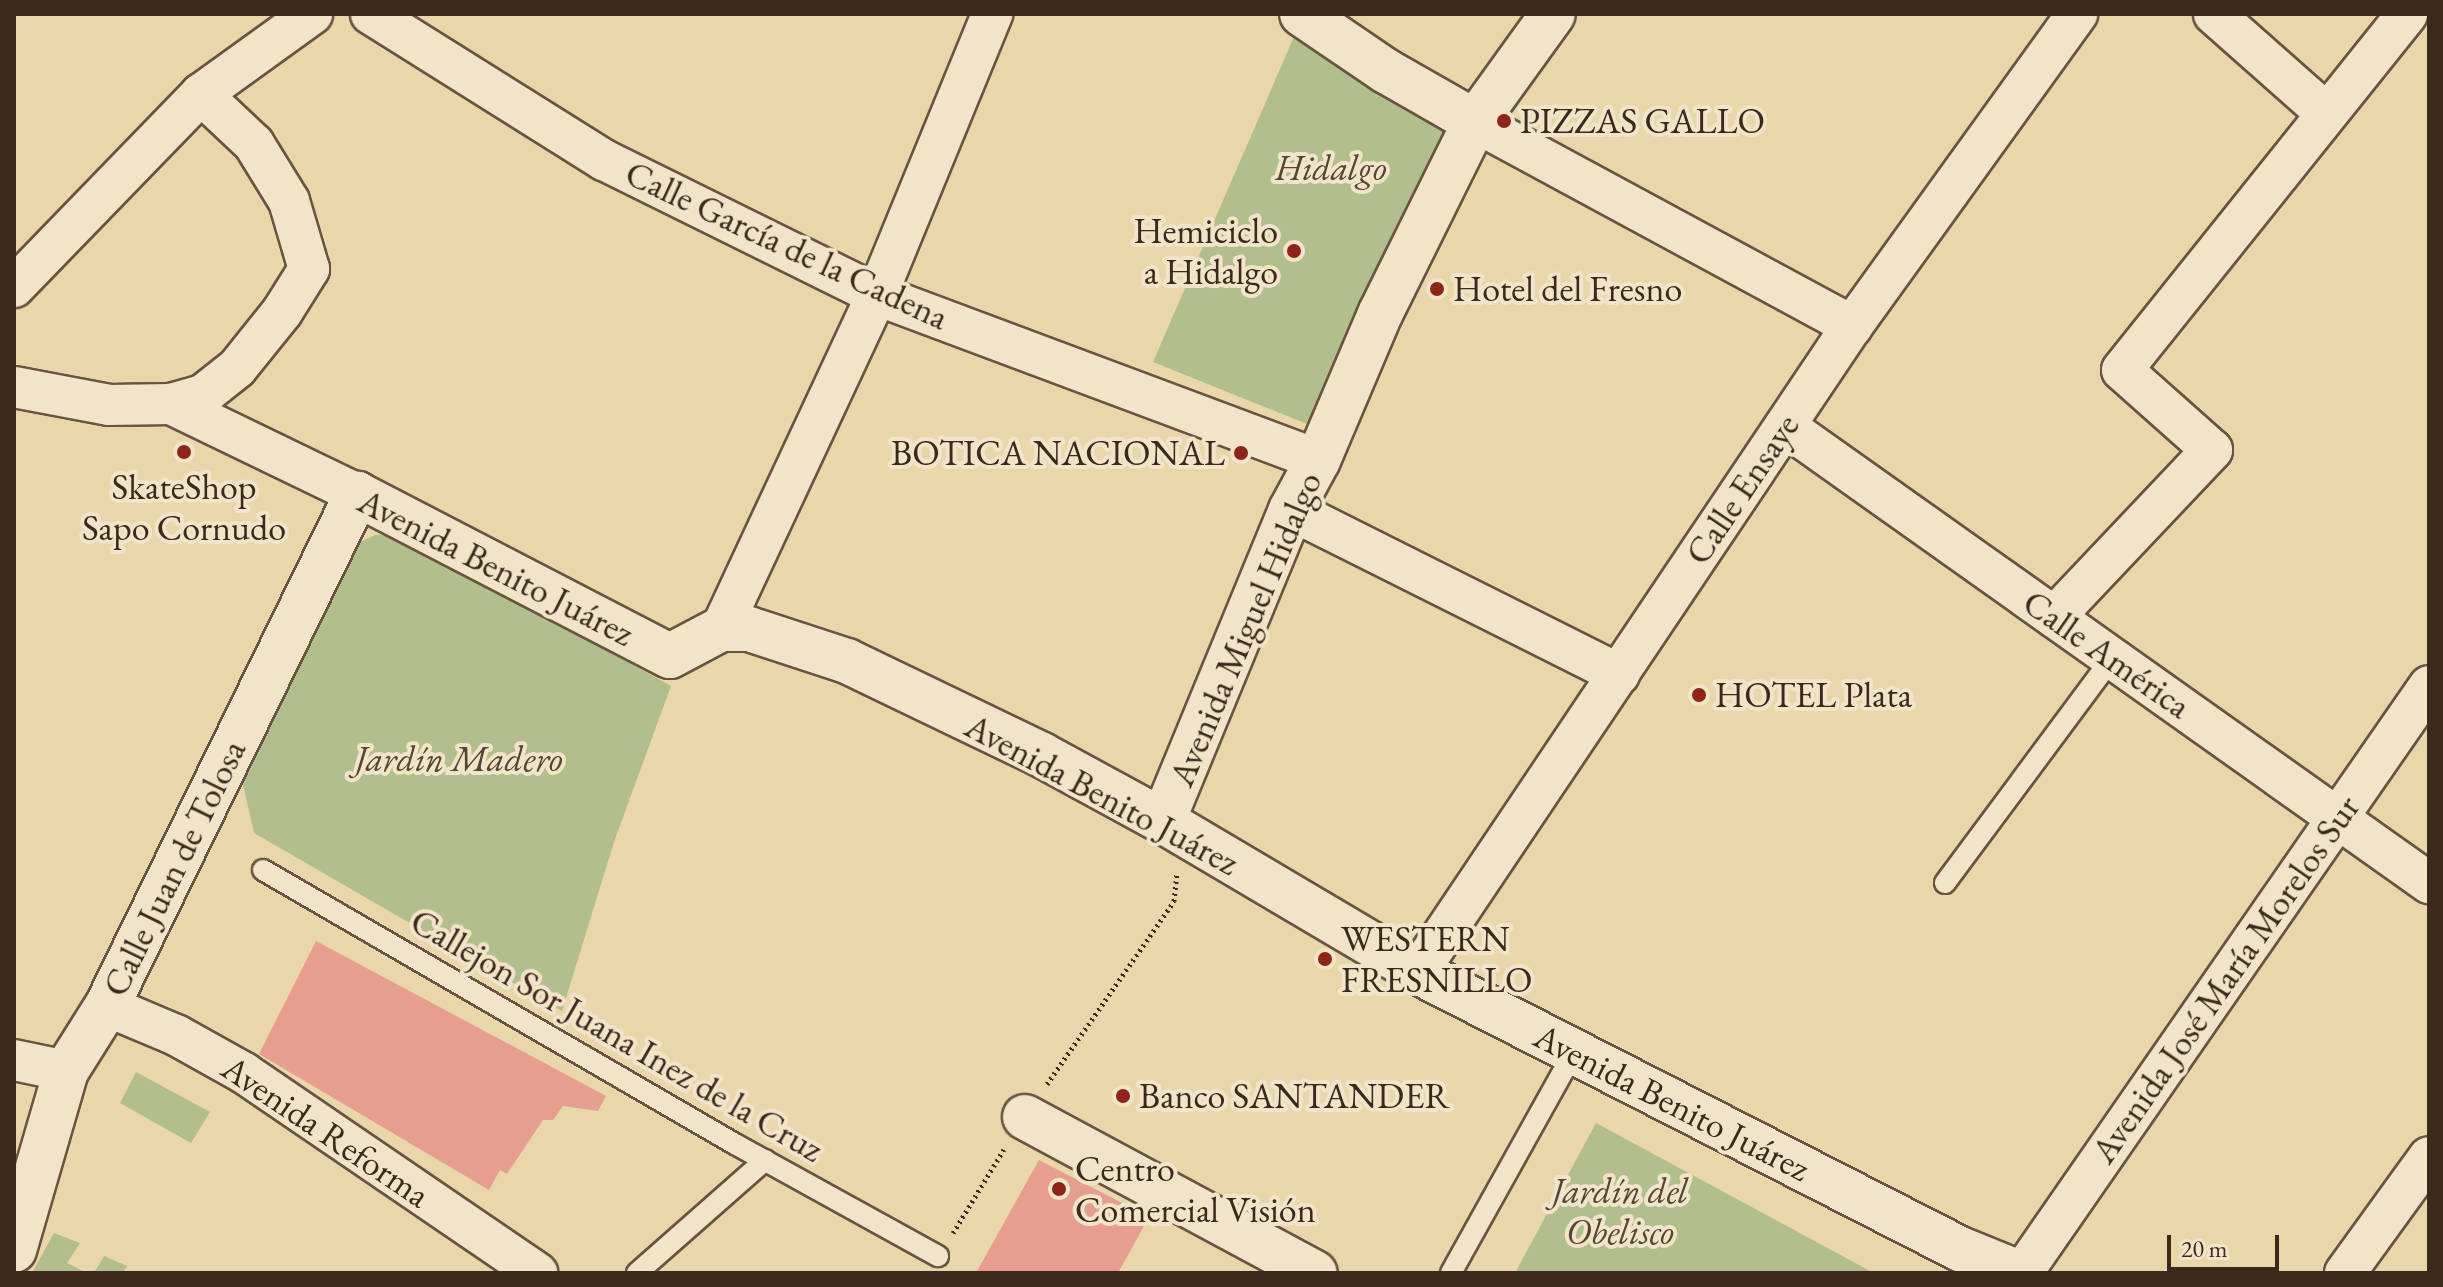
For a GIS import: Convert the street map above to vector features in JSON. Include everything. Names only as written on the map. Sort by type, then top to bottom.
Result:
[{"type":"street","points":[[14,287],[201,94],[312,14]]},
{"type":"street","name":"Calle García de la Cadena","points":[[371,14],[604,160],[877,295],[1318,460]]},
{"type":"street","points":[[721,629],[877,295],[992,14]]},
{"type":"street","points":[[1302,14],[1386,71],[1475,122],[1852,326]]},
{"type":"street","name":"Avenida Miguel Hidalgo","points":[[1163,821],[1291,510],[1318,460],[1380,314],[1475,122],[1553,14]]},
{"type":"street","name":"Calle Ensaye","points":[[1418,972],[1852,326],[2077,14]]},
{"type":"street","points":[[2214,14],[2326,113]]},
{"type":"street","points":[[2054,617],[2212,450],[2122,370],[2326,113],[2413,22]]},
{"type":"street","points":[[14,387],[109,405],[171,404],[203,395],[237,368],[282,312],[309,269],[289,201],[254,144],[201,94]]},
{"type":"street","name":"Avenida Benito Juárez","points":[[171,404],[357,494],[670,656],[721,629],[749,629],[847,661],[1042,755],[1163,821],[1418,972],[1574,1052],[1954,1261],[2020,1273]]},
{"type":"street","name":"Calle América","points":[[1785,426],[2429,883]]},
{"type":"street","name":"Calle Juan de Tolosa","points":[[14,1250],[66,1071],[107,1006],[357,494]]},
{"type":"street","points":[[1291,510],[1619,674]]},
{"type":"street","name":"Avenida José María Morelos Sur","points":[[2020,1273],[2429,686]]},
{"type":"street","name":"Avenida Reforma","points":[[107,1006],[176,1035],[244,1073],[537,1273]]},
{"type":"street","points":[[14,1060],[66,1071]]},
{"type":"street","points":[[1025,1117],[1315,1273]]},
{"type":"street","points":[[2345,1273],[2429,1157]]},
{"type":"lane","points":[[1945,883],[2112,658]]},
{"type":"lane","name":"Callejon Sor Juana Inez de la Cruz","points":[[263,870],[765,1160],[938,1256]]},
{"type":"lane","points":[[1451,1273],[1574,1052]]},
{"type":"lane","points":[[637,1273],[765,1160]]},
{"type":"path","name":"Avenida Miguel Hidalgo","points":[[938,1256],[1025,1117],[1174,901],[1180,854],[1163,821]]},
{"type":"green space","name":"Hidalgo","points":[[1296,32],[1446,128],[1307,424],[1153,362]]},
{"type":"green space","name":"Jardín Madero","points":[[396,534],[671,686],[614,842],[562,1011],[254,833],[237,759],[356,544],[375,535]]},
{"type":"green space","points":[[136,1072],[210,1112],[191,1143],[120,1103]]},
{"type":"green space","name":"Jardín del Obelisco","points":[[1596,1123],[1874,1273],[1515,1273]]},
{"type":"green space","points":[[54,1233],[80,1243],[67,1263],[87,1273],[32,1273]]},
{"type":"green space","points":[[104,1256],[127,1266],[123,1273],[94,1273]]},
{"type":"building","points":[[316,941],[606,1096],[598,1111],[563,1106],[553,1120],[543,1120],[507,1174],[500,1170],[489,1190],[259,1054]]},
{"type":"building","name":"Centro Comercial Visión","points":[[1039,1160],[1149,1217],[1118,1273],[976,1273]]},
{"type":"place","name":"PIZZAS GALLO","points":[[1504,121]]},
{"type":"place","name":"Hemiciclo a Hidalgo","points":[[1294,251]]},
{"type":"place","name":"Hotel del Fresno","points":[[1437,289]]},
{"type":"place","name":"SkateShop Sapo Cornudo","points":[[184,452]]},
{"type":"place","name":"BOTICA NACIONAL","points":[[1241,453]]},
{"type":"place","name":"HOTEL Plata","points":[[1699,695]]},
{"type":"place","name":"WESTERN FRESNILLO","points":[[1325,959]]},
{"type":"place","name":"Banco SANTANDER","points":[[1123,1096]]},
{"type":"place","name":"Centro Comercial Visión","points":[[1059,1189]]}]
